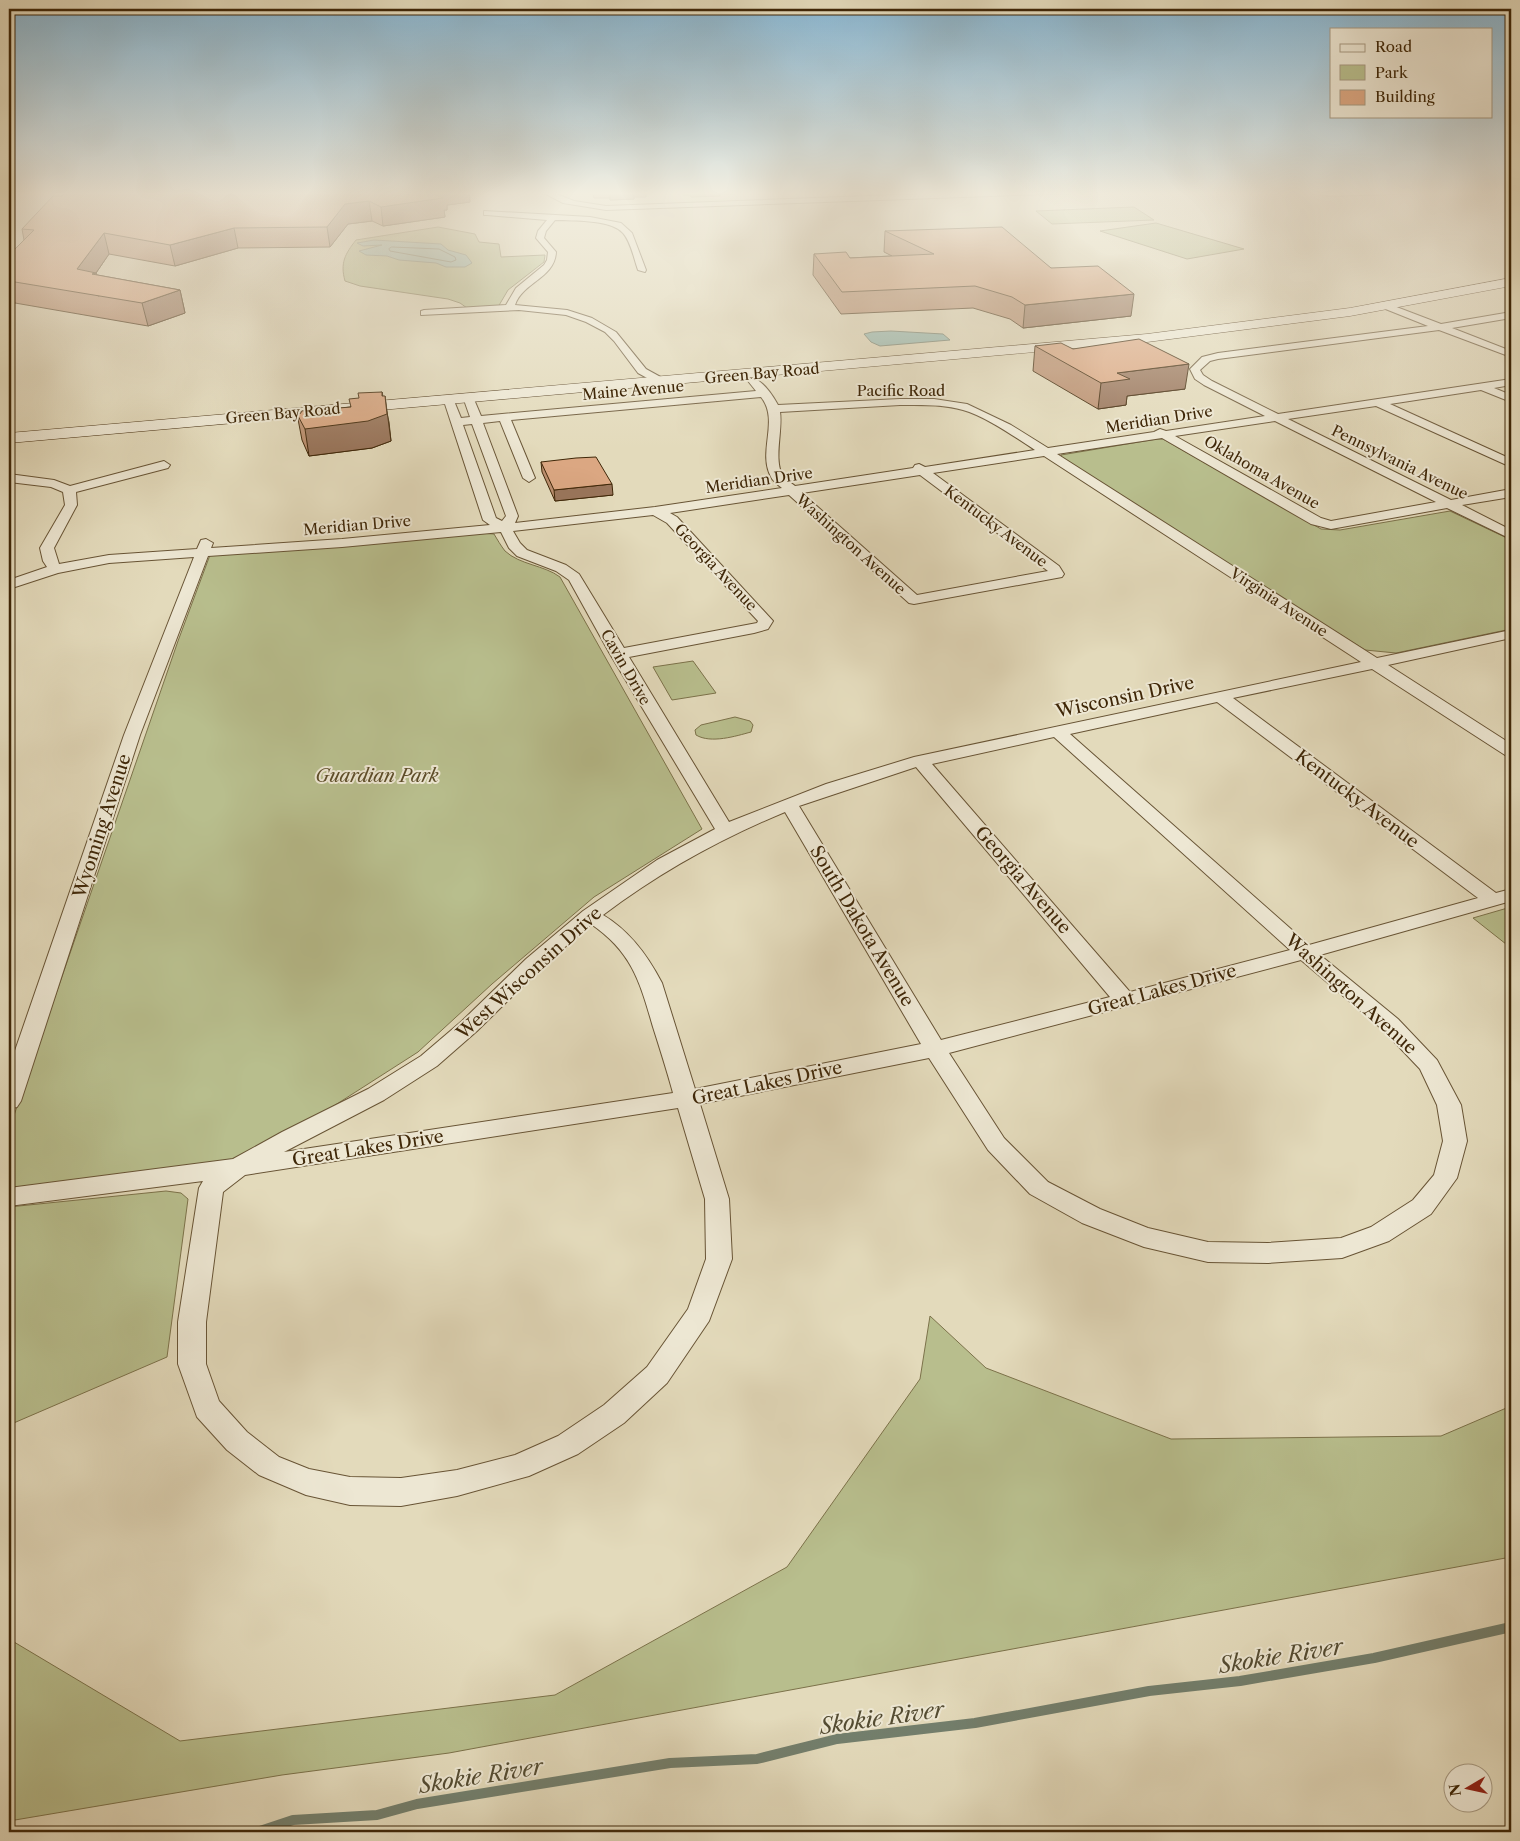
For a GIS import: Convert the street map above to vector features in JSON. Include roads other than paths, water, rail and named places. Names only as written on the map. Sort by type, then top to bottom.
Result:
[{"type":"main road","name":"Green Bay Road","points":[[9,438],[468,396],[662,382],[1148,338],[1282,322],[1390,305],[1511,282]]},
{"type":"street","points":[[509,309],[513,297],[520,288],[535,277]]},
{"type":"street","points":[[1390,305],[1511,347]]},
{"type":"street","points":[[1390,305],[1511,354]]},
{"type":"street","points":[[424,314],[509,309],[562,312],[596,323],[609,330],[641,370],[662,382]]},
{"type":"street","points":[[1440,326],[1511,315]]},
{"type":"street","name":"Pennsylvania Avenue","points":[[1440,326],[1240,352],[1206,359],[1199,363],[1195,370],[1199,377],[1275,418],[1511,535]]},
{"type":"street","points":[[631,384],[641,370]]},
{"type":"street","name":"Meridian Drive","points":[[1040,450],[1153,428],[1511,374]]},
{"type":"street","points":[[1467,380],[1511,398]]},
{"type":"street","points":[[753,381],[774,408]]},
{"type":"street","name":"Meridian Drive","points":[[204,548],[342,543],[509,523],[632,504],[788,487],[1040,450],[1165,435],[1511,382]]},
{"type":"street","name":"Maine Avenue","points":[[456,422],[764,393]]},
{"type":"street","name":"Cavin Drive","points":[[468,396],[509,523],[514,545],[522,553],[561,568],[574,577],[618,654],[726,831]]},
{"type":"street","points":[[1364,396],[1511,463]]},
{"type":"street","points":[[448,398],[490,520]]},
{"type":"street","name":"Pacific Road","points":[[774,408],[900,402],[934,402],[955,405],[982,413],[1040,450]]},
{"type":"street","name":"Washington Avenue","points":[[774,408],[772,461],[775,473],[788,487],[914,600]]},
{"type":"street","points":[[504,418],[529,478]]},
{"type":"street","name":"Oklahoma Avenue","points":[[1153,428],[1316,521],[1330,526],[1450,504]]},
{"type":"street","name":"Virginia Avenue","points":[[1040,450],[1511,751]]},
{"type":"street","points":[[9,478],[54,484],[69,490],[164,465]]},
{"type":"street","name":"Kentucky Avenue","points":[[914,600],[1057,574],[1054,569],[919,468]]},
{"type":"street","name":"Meridian Drive","points":[[9,573],[53,565],[323,535],[490,520],[509,523],[656,511],[788,487]]},
{"type":"street","points":[[53,565],[47,548],[71,505],[69,490]]},
{"type":"street","points":[[1450,504],[1511,494]]},
{"type":"street","name":"Georgia Avenue","points":[[618,654],[763,626],[766,621],[672,520],[656,511],[632,504]]},
{"type":"street","name":"Wyoming Avenue","points":[[9,1101],[132,735],[204,548]]},
{"type":"street","name":"Meridian Drive","points":[[9,585],[53,565]]},
{"type":"street","name":"Wisconsin Drive","points":[[885,770],[1511,634]]},
{"type":"street","name":"Kentucky Avenue","points":[[1221,697],[1502,898]]},
{"type":"street","name":"Washington Avenue","points":[[935,1049],[996,1144],[1039,1188],[1091,1216],[1144,1237],[1208,1252],[1268,1253],[1342,1248],[1380,1234],[1422,1208],[1445,1178],[1455,1141],[1449,1104],[1430,1065],[1390,1024],[1305,953],[1058,732]]},
{"type":"street","name":"Georgia Avenue","points":[[920,761],[1125,1000]]},
{"type":"street","name":"West Wisconsin Drive","points":[[235,1168],[363,1102],[428,1062],[483,1014],[533,964],[590,915],[640,880],[696,845],[789,804],[860,777],[885,770]]},
{"type":"street","name":"South Dakota Avenue","points":[[789,804],[935,1049]]},
{"type":"street","name":"Great Lakes Drive","points":[[9,1197],[235,1168],[687,1100],[935,1049],[1305,953],[1502,898]]},
{"type":"street","points":[[235,1168],[211,1188],[192,1322],[192,1364],[207,1408],[237,1440],[269,1466],[306,1482],[350,1491],[401,1492],[457,1483],[519,1467],[568,1445],[614,1414],[657,1375],[700,1313],[719,1259],[717,1199],[651,983],[641,962],[628,945],[614,932],[590,915]]},
{"type":"water","points":[[891,331],[943,334],[950,340],[880,346],[871,342],[864,334]]},
{"type":"waterway","name":"Skokie River","points":[[257,1832],[293,1820],[377,1815],[417,1804],[670,1763],[757,1759],[837,1739],[975,1723],[1149,1691],[1240,1681],[1374,1658],[1511,1627]]},
{"type":"park label","name":"Guardian Park","points":[[377,776]]}]
